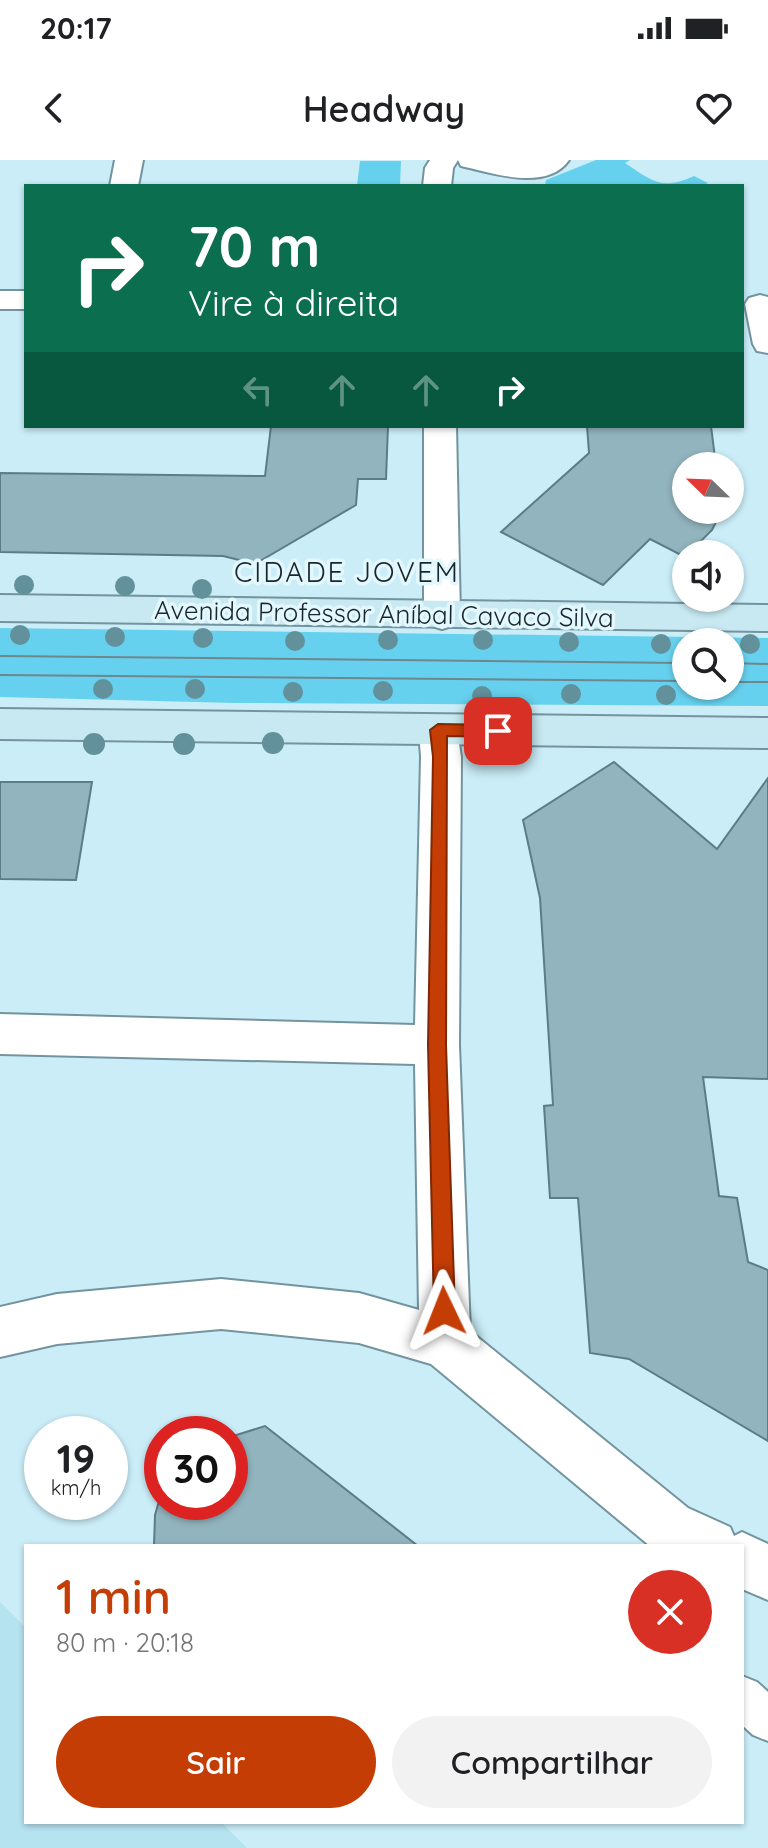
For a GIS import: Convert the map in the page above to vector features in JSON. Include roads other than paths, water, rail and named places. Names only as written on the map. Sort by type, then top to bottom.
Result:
[{"type":"main road","name":"Avenida Professor Aníbal Cavaco Silva","points":[[0,608],[768,618]]},
{"type":"main road","points":[[0,724],[768,733]]},
{"type":"street","points":[[124,184],[129,160]]},
{"type":"street","points":[[437,184],[439,168],[444,160]]},
{"type":"street","points":[[471,160],[532,171],[555,160]]},
{"type":"street","points":[[0,300],[24,300]]},
{"type":"street","points":[[757,304],[768,344]]},
{"type":"street","points":[[440,428],[442,616]]},
{"type":"street","points":[[438,730],[441,757],[437,1045],[445,1343]]},
{"type":"street","points":[[0,1034],[437,1045]]},
{"type":"street","points":[[0,1332],[57,1319],[221,1304],[359,1318],[445,1343],[683,1540]]},
{"type":"street","points":[[744,1561],[768,1572]]},
{"type":"lane","points":[[744,1699],[768,1720]]},
{"type":"tram line","points":[[0,656],[672,663]]},
{"type":"tram line","points":[[744,663],[768,664]]},
{"type":"tram line","points":[[0,675],[672,681]]},
{"type":"tram line","points":[[744,682],[768,682]]},
{"type":"district","name":"CIDADE JOVEM","points":[[347,572]]}]
